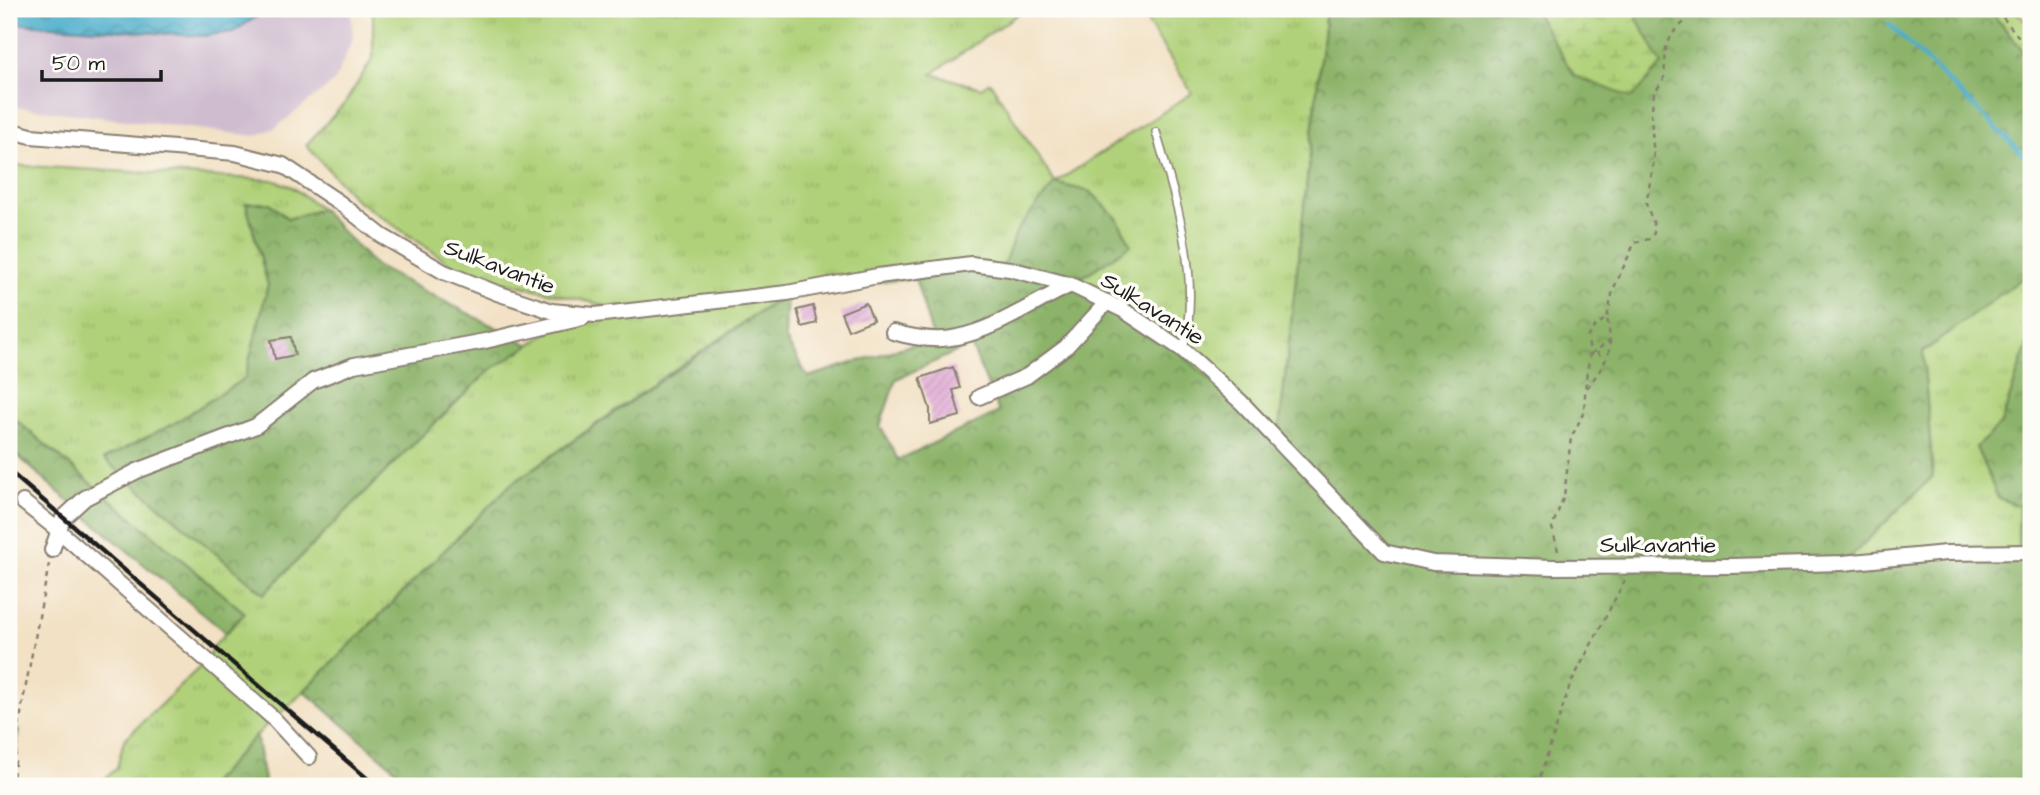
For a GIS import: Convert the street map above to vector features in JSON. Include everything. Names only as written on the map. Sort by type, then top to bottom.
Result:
[{"type":"street","name":"Sulkavantie","points":[[9,130],[31,136],[235,153],[283,164],[382,236],[444,272],[552,311],[595,315],[787,293],[878,276],[971,264],[1010,269],[1071,285],[1107,302],[1183,350],[1241,402],[1384,552],[1433,564],[1635,566],[1843,563],[1946,553],[2031,552]]},
{"type":"street","points":[[893,332],[917,339],[957,338],[991,326],[1071,285]]},
{"type":"street","points":[[979,397],[1027,376],[1066,347],[1107,302]]},
{"type":"street","points":[[52,550],[63,518],[85,498],[137,471],[256,426],[313,381],[354,365],[485,341],[595,315]]},
{"type":"street","points":[[23,502],[273,718],[309,757]]},
{"type":"lane","points":[[1156,132],[1175,200],[1186,256],[1189,324],[1183,350]]},
{"type":"path","points":[[1585,390],[1605,363],[1611,340],[1607,318],[1613,290],[1635,243],[1650,239],[1654,233],[1646,204],[1654,161],[1651,115],[1654,93],[1664,79],[1666,48],[1672,34],[1684,22],[1686,9]]},
{"type":"path","points":[[1998,9],[2031,52]]},
{"type":"path","points":[[1562,566],[1552,527],[1564,496],[1571,438],[1584,412],[1590,355],[1588,336],[1607,318]]},
{"type":"path","points":[[1590,355],[1611,340]]},
{"type":"path","points":[[1596,351],[1605,363]]},
{"type":"path","points":[[12,786],[26,683],[52,550]]},
{"type":"path","points":[[1537,786],[1570,685],[1621,586],[1635,566]]},
{"type":"shaded area","points":[[9,9],[351,9],[353,38],[335,81],[275,128],[255,136],[9,106]]},
{"type":"green space","points":[[373,9],[1025,9],[932,74],[981,88],[990,82],[1055,183],[1192,93],[1143,15],[1150,9],[1326,9],[1278,441],[1002,268],[787,293],[510,485],[286,709],[273,718],[209,786],[97,786],[117,768],[124,740],[207,660],[213,646],[245,613],[9,414],[9,165],[273,180],[292,187],[321,209],[288,219],[270,203],[246,204],[268,285],[245,378],[173,424],[105,459],[264,594],[490,370],[565,322],[586,317],[603,305],[463,272],[355,199],[306,145],[345,103],[373,58]]},
{"type":"green space","points":[[1326,9],[1991,9],[2031,60],[2031,292],[2024,277],[1923,352],[1933,476],[1844,563],[2018,552],[2019,506],[1998,498],[1976,447],[2001,424],[2031,333],[2031,786],[415,786],[304,691],[510,485],[787,293],[785,338],[808,377],[933,338],[913,271],[1002,268],[1017,230],[1055,183],[1091,192],[1117,218],[1131,245],[1072,284],[1158,333],[1278,440]],"holes":[[[971,345],[999,412],[898,460],[880,426],[896,379]]]},
{"type":"green space","points":[[1533,9],[1639,9],[1636,17],[1662,64],[1632,98],[1575,76]]},
{"type":"green space","points":[[1991,9],[2014,9],[2031,27],[2031,60],[1998,21]]},
{"type":"green space","points":[[246,203],[270,203],[288,219],[321,209],[375,266],[530,345],[490,370],[264,594],[104,459],[173,424],[245,378],[268,285]]},
{"type":"green space","points":[[2024,276],[2031,292],[2031,333],[2001,424],[2019,506],[2018,552],[1843,563],[1933,476],[1923,352]]},
{"type":"green space","points":[[9,414],[245,613],[226,633],[75,507],[9,448]]},
{"type":"green space","points":[[9,725],[19,729],[12,786],[9,786]]},
{"type":"green space","points":[[256,735],[265,786],[209,786]]},
{"type":"water","points":[[9,9],[260,9],[259,15],[233,32],[201,36],[9,23]]},
{"type":"building","points":[[866,303],[873,320],[848,330],[841,313]]},
{"type":"building","points":[[813,306],[817,323],[802,327],[797,310]]},
{"type":"building","points":[[291,337],[295,355],[275,359],[271,340]]},
{"type":"building","points":[[953,367],[960,388],[953,390],[960,416],[930,424],[930,409],[920,378]]},
{"type":"waterway","points":[[1889,24],[2031,162]]},
{"type":"railway","points":[[9,471],[376,786]]}]
